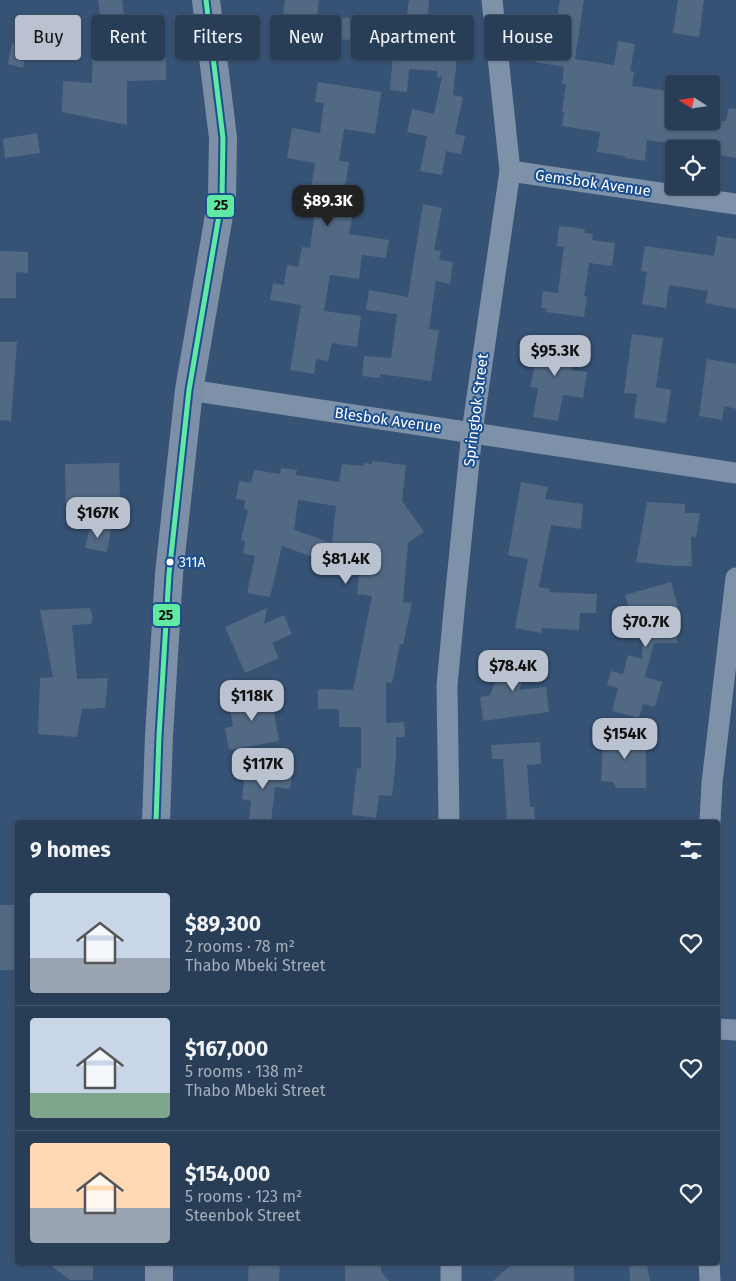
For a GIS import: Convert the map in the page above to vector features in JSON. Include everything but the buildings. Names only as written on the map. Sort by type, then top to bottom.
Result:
[{"type":"main road","points":[[156,820],[169,574],[189,390],[222,198],[223,138],[206,0]]},
{"type":"main road","points":[[159,1265],[160,1281]]},
{"type":"street","name":"Springbok Street","points":[[449,820],[447,685],[472,432],[510,171],[492,0]]},
{"type":"street","name":"Gemsbok Avenue","points":[[510,171],[736,204]]},
{"type":"street","name":"Blesbok Avenue","points":[[189,390],[736,473]]},
{"type":"street","points":[[710,820],[727,738],[736,578]]},
{"type":"street","points":[[720,1029],[736,1030]]},
{"type":"street","points":[[450,1281],[451,1265]]},
{"type":"street","points":[[710,1265],[710,1281]]},
{"type":"transit line","name":"25","points":[[156,820],[169,574],[189,390],[222,198],[223,138],[206,0]]},
{"type":"place","name":"311A","points":[[170,562]]}]
